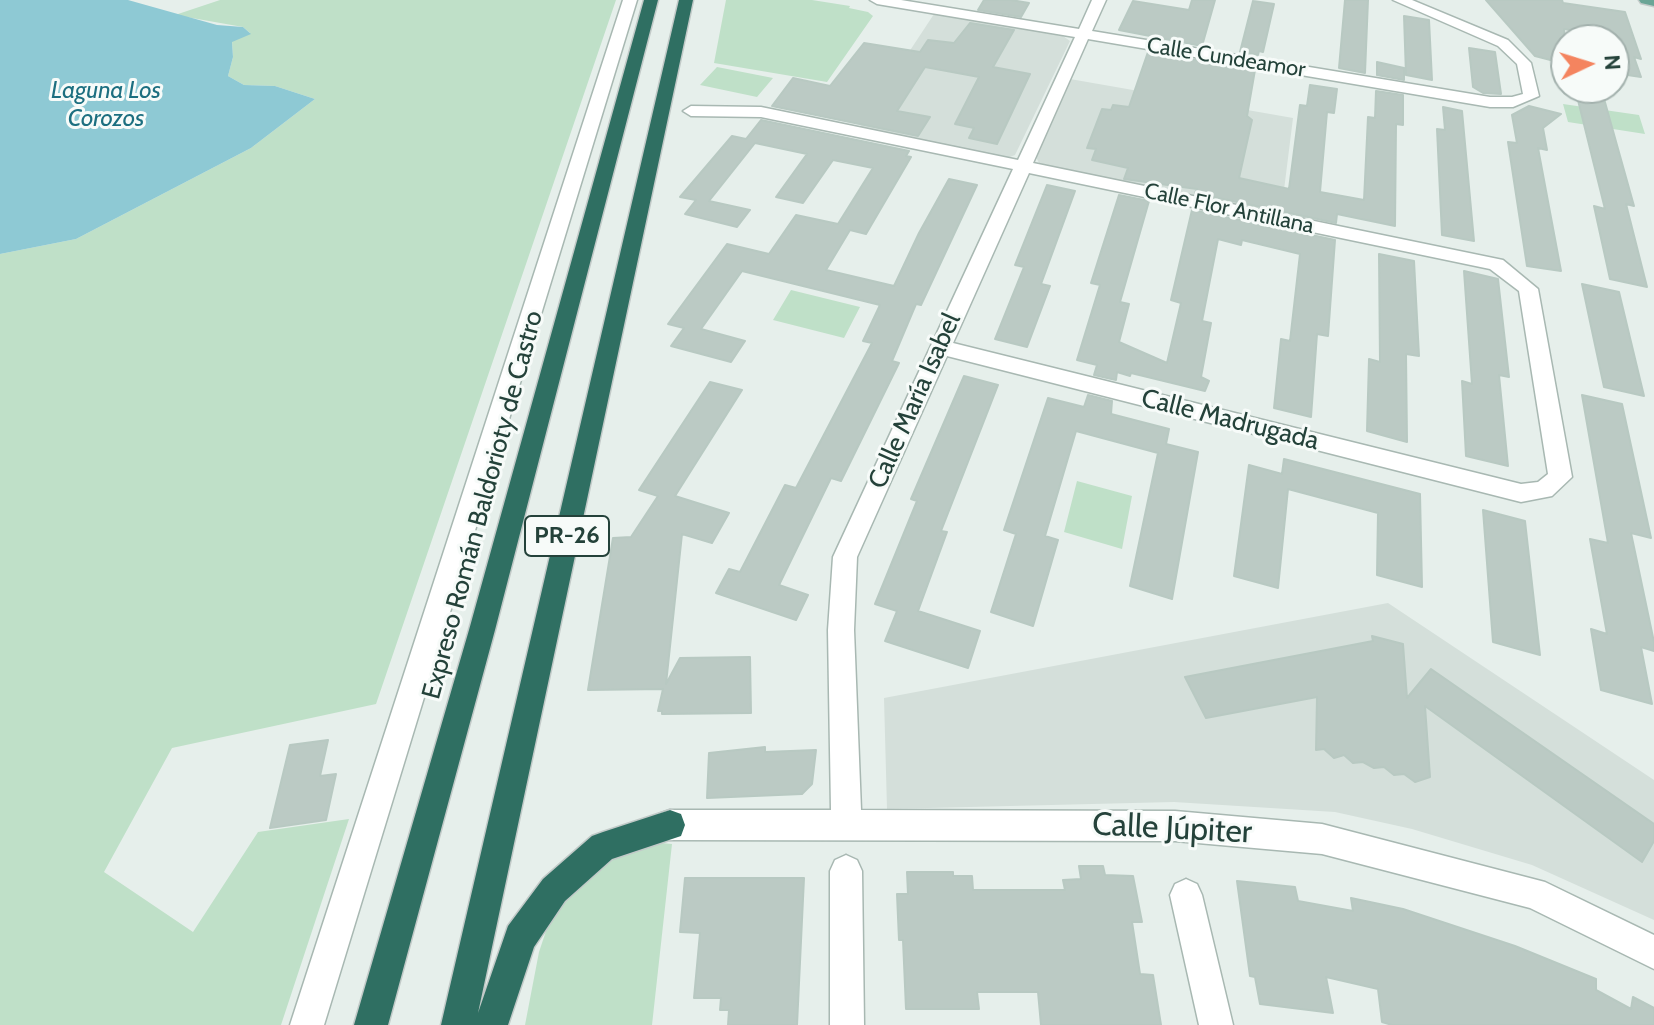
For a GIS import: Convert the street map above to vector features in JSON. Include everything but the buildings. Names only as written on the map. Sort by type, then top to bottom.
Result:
[{"type":"highway","points":[[623,97],[625,55],[637,0]]},
{"type":"highway","name":"Expreso Román Baldorioty de Castro","points":[[371,1025],[482,630],[651,0]]},
{"type":"highway","name":"PR-26","points":[[458,1025],[686,0]]},
{"type":"highway","points":[[491,1025],[520,938],[554,890],[603,847],[670,825]]},
{"type":"main road","points":[[1646,0],[1654,2]]},
{"type":"street","points":[[307,1025],[630,0]]},
{"type":"street","name":"Calle Cundeamor","points":[[877,0],[1490,102],[1513,102],[1531,96],[1524,63],[1503,43],[1400,0]]},
{"type":"street","name":"Calle María Isabel","points":[[846,826],[841,630],[845,557],[1099,0]]},
{"type":"street","name":"Calle Flor Antillana","points":[[691,111],[761,112],[1496,264],[1528,289],[1560,477],[1544,490],[1521,493]]},
{"type":"street","name":"Calle Madrugada","points":[[939,347],[1521,493]]},
{"type":"street","name":"Calle Júpiter","points":[[670,825],[1018,823],[1175,826],[1322,839],[1534,893],[1654,952]]},
{"type":"street","points":[[846,871],[847,1025]]},
{"type":"street","points":[[1186,895],[1216,1025]]},
{"type":"shaded area","points":[[934,14],[1063,36],[1070,41],[1015,155],[1005,159],[859,128]]},
{"type":"shaded area","points":[[1070,79],[1293,118],[1281,214],[1040,165],[1036,157]]},
{"type":"shaded area","points":[[1388,603],[1654,780],[1654,920],[1532,865],[1412,829],[1335,812],[1174,802],[887,809],[884,698]]},
{"type":"green space","points":[[220,0],[616,0],[376,704],[172,748],[104,872],[193,932],[258,832],[349,819],[281,1025],[0,1025],[0,254],[76,239],[251,148],[315,99],[275,86],[244,85],[228,76],[233,57],[232,41],[250,33],[243,27],[175,15]]},
{"type":"green space","points":[[726,0],[812,0],[850,6],[873,16],[827,82],[714,63]]},
{"type":"green space","points":[[717,67],[773,78],[757,97],[700,85]]},
{"type":"green space","points":[[1563,104],[1639,115],[1645,134],[1568,122]]},
{"type":"green space","points":[[791,290],[860,307],[844,338],[773,320]]},
{"type":"green space","points":[[1077,481],[1132,496],[1122,549],[1064,532]]},
{"type":"green space","points":[[661,843],[672,844],[652,1025],[525,1025],[539,952],[551,916],[588,872],[627,850]]},
{"type":"water","name":"Laguna Los Corozos","points":[[0,0],[128,0],[217,25],[243,27],[251,34],[232,42],[233,57],[228,76],[244,85],[275,86],[315,99],[251,148],[76,239],[0,254]]}]
